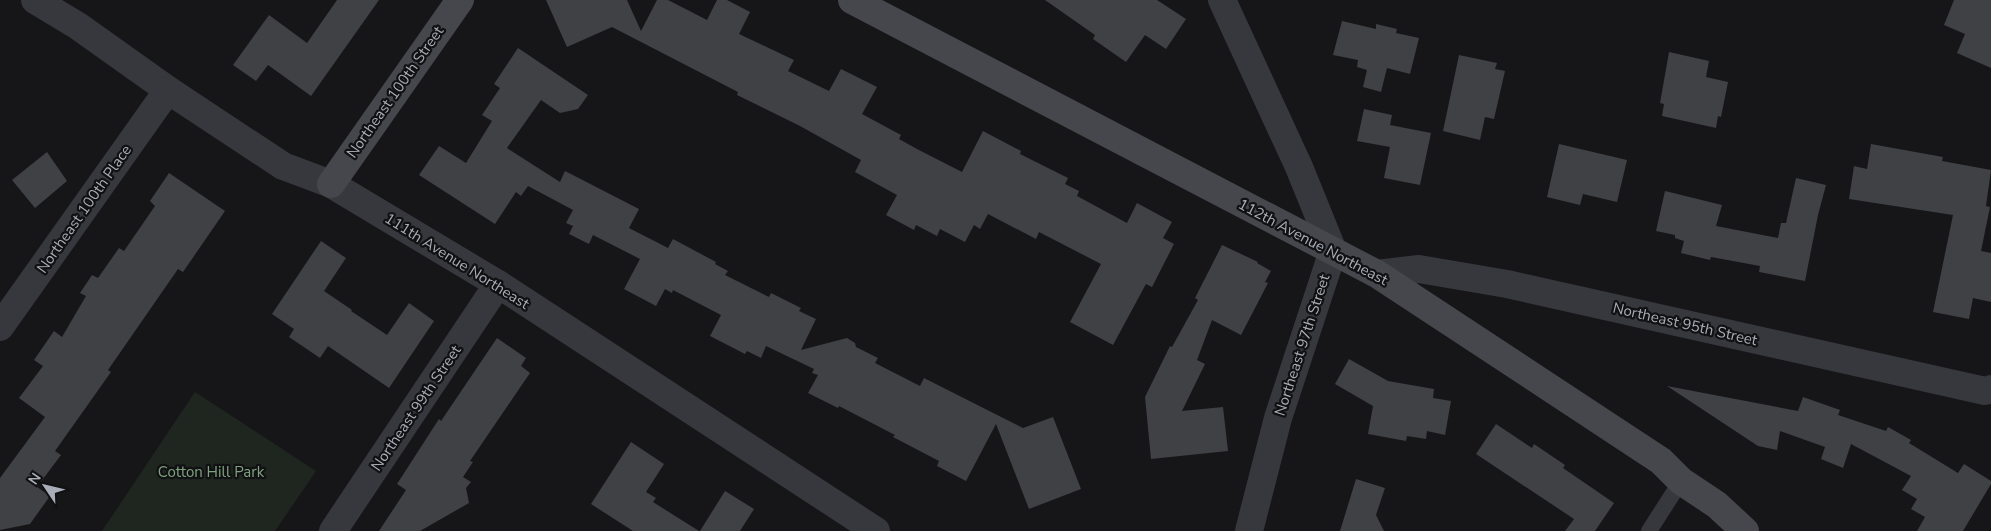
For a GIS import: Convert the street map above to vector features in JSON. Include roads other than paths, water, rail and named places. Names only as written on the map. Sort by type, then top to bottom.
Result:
[{"type":"street","name":"111th Avenue Northeast","points":[[35,0],[78,26],[168,90],[283,166],[331,184],[498,284],[876,531]]},
{"type":"street","name":"Northeast 100th Street","points":[[331,184],[460,0]]},
{"type":"street","name":"112th Avenue Northeast","points":[[852,0],[1377,274],[1661,461],[1681,481],[1717,505],[1745,531]]},
{"type":"street","points":[[1222,0],[1300,167],[1333,251]]},
{"type":"street","name":"Northeast 100th Place","points":[[0,327],[168,90]]},
{"type":"street","name":"Northeast 97th Street","points":[[1249,531],[1278,418],[1333,251]]},
{"type":"street","name":"Northeast 95th Street","points":[[1377,274],[1419,269],[1507,284],[1985,391],[1991,389]]},
{"type":"street","name":"Northeast 99th Street","points":[[333,531],[498,284]]},
{"type":"lane","points":[[1649,531],[1681,481]]},
{"type":"park label","name":"Cotton Hill Park","points":[[211,472]]}]
